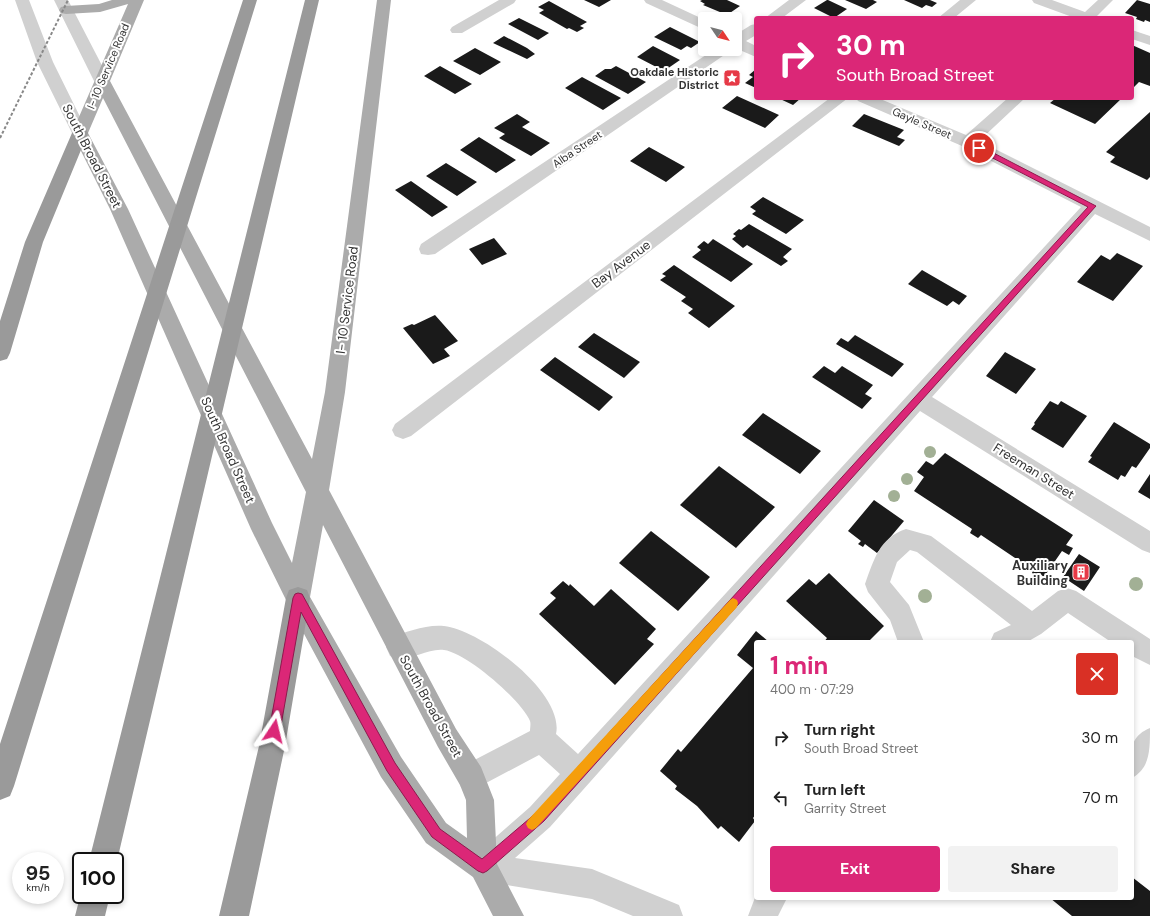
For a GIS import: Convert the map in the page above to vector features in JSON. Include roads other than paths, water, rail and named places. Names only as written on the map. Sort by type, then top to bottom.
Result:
[{"type":"highway","points":[[0,786],[250,0]]},
{"type":"highway","points":[[105,852],[182,529],[312,0]]},
{"type":"highway","points":[[0,354],[34,242],[80,133]]},
{"type":"highway","points":[[234,916],[272,746],[298,598]]},
{"type":"highway","points":[[90,916],[93,904]]},
{"type":"main road","points":[[64,5],[100,8],[127,0]]},
{"type":"main road","name":"I- 10 Service Road","points":[[80,133],[136,0]]},
{"type":"main road","name":"I- 10 Service Road","points":[[298,598],[335,392],[384,0]]},
{"type":"main road","name":"South Broad Street","points":[[102,81],[317,493],[447,738],[471,777],[480,800],[483,867],[509,916]]},
{"type":"main road","name":"South Broad Street","points":[[80,133],[119,209],[263,529],[298,598],[399,779],[436,833],[483,867]]},
{"type":"street","name":"South Broad Street","points":[[22,0],[45,62],[80,133]]},
{"type":"street","points":[[457,30],[509,0]]},
{"type":"street","points":[[651,0],[698,23]]},
{"type":"street","points":[[775,16],[798,0]]},
{"type":"street","points":[[951,16],[969,0]]},
{"type":"street","points":[[1039,0],[1082,16]]},
{"type":"street","points":[[1089,16],[1106,0]]},
{"type":"street","name":"South Broad Street","points":[[64,5],[102,81]]},
{"type":"street","points":[[742,37],[754,29]]},
{"type":"street","points":[[1134,35],[1150,41]]},
{"type":"street","points":[[742,45],[754,51]]},
{"type":"street","name":"Alba Street","points":[[428,249],[715,56]]},
{"type":"street","name":"Bay Avenue","points":[[403,430],[837,100]]},
{"type":"street","name":"Gayle Street","points":[[869,100],[968,142],[1150,235]]},
{"type":"street","points":[[968,142],[1016,100]]},
{"type":"street","points":[[483,867],[540,817],[1092,206]]},
{"type":"street","name":"Freeman Street","points":[[918,400],[1150,543]]},
{"type":"street","points":[[910,640],[900,613],[877,584],[887,556],[906,539],[923,543],[1032,626]]},
{"type":"street","points":[[1007,640],[1032,626],[1067,599],[1130,640]]},
{"type":"street","points":[[399,647],[444,638],[474,649],[485,656],[533,701],[544,724],[541,739]]},
{"type":"street","points":[[1134,643],[1150,653]]},
{"type":"street","points":[[541,739],[579,774]]},
{"type":"street","points":[[471,777],[541,739]]},
{"type":"street","points":[[1134,761],[1150,741]]},
{"type":"street","points":[[483,867],[592,884],[668,916]]},
{"type":"street","points":[[763,916],[766,906],[770,900]]},
{"type":"railway","points":[[0,138],[68,0]]},
{"type":"place","name":"Oakdale Historic District","points":[[732,78]]},
{"type":"place","name":"Auxiliary Building","points":[[1081,572]]}]
